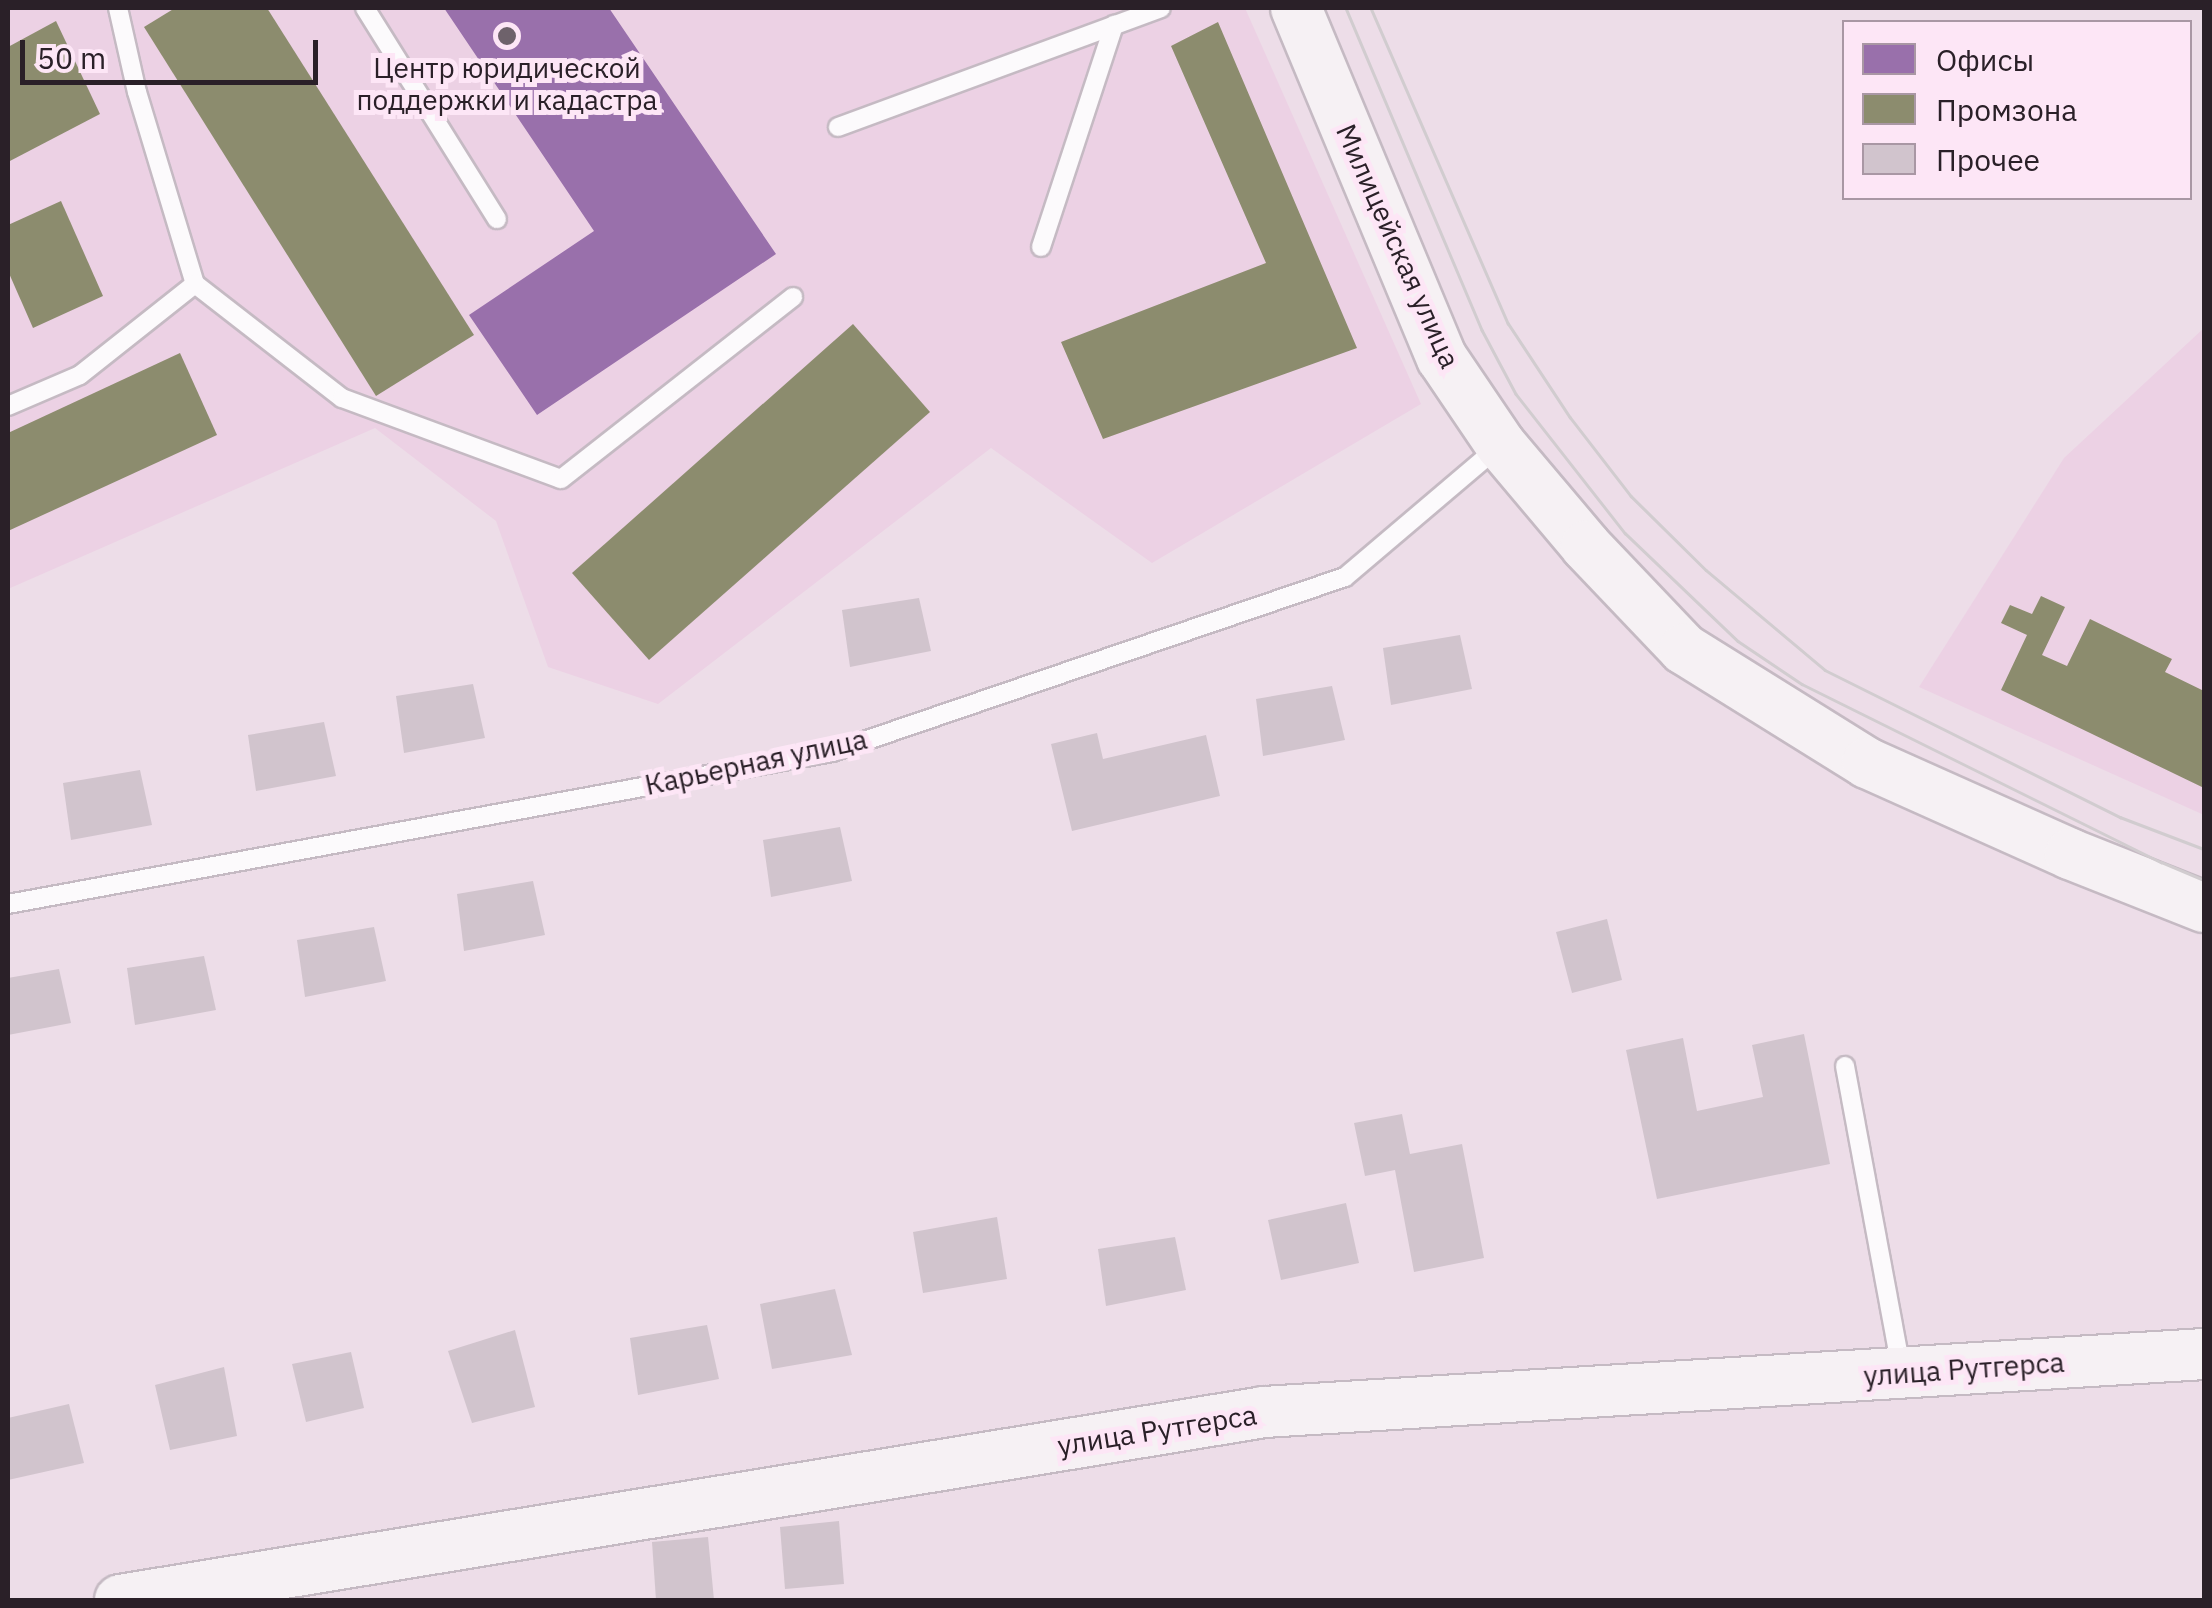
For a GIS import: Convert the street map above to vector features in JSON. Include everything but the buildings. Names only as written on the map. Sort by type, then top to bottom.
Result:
[{"type":"main road","name":"Милицейская улица","points":[[1296,8],[1442,358],[1501,445],[1586,546],[1684,648],[1867,764],[2070,854],[2204,907]]},
{"type":"main road","name":"улица Рутгерса","points":[[120,1600],[284,1581],[1264,1412],[2204,1354]]},
{"type":"lane","points":[[118,8],[137,92],[195,284],[342,398],[561,479],[793,297]]},
{"type":"lane","points":[[365,8],[498,219]]},
{"type":"lane","points":[[838,126],[1161,8]]},
{"type":"lane","points":[[1041,247],[1114,25]]},
{"type":"lane","points":[[8,406],[80,374],[195,284]]},
{"type":"lane","name":"Карьерная улица","points":[[8,904],[832,752],[1344,577],[1501,445]]},
{"type":"lane","points":[[1844,1066],[1902,1373]]},
{"type":"shaded area","points":[[1245,8],[1421,404],[1152,563],[991,448],[658,704],[548,667],[496,521],[375,428],[8,589],[8,11]]},
{"type":"shaded area","points":[[2204,328],[2204,815],[1919,687],[2064,458]]},
{"type":"tram line","points":[[1346,8],[1482,330],[1516,394],[1625,533],[1738,641],[1802,684],[2204,880]]},
{"type":"tram line","points":[[1371,8],[1508,323],[1570,417],[1631,496],[1706,570],[1825,670],[2120,817],[2204,849]]},
{"type":"place","name":"Центр юридической поддержки и кадастра","points":[[507,36]]}]
